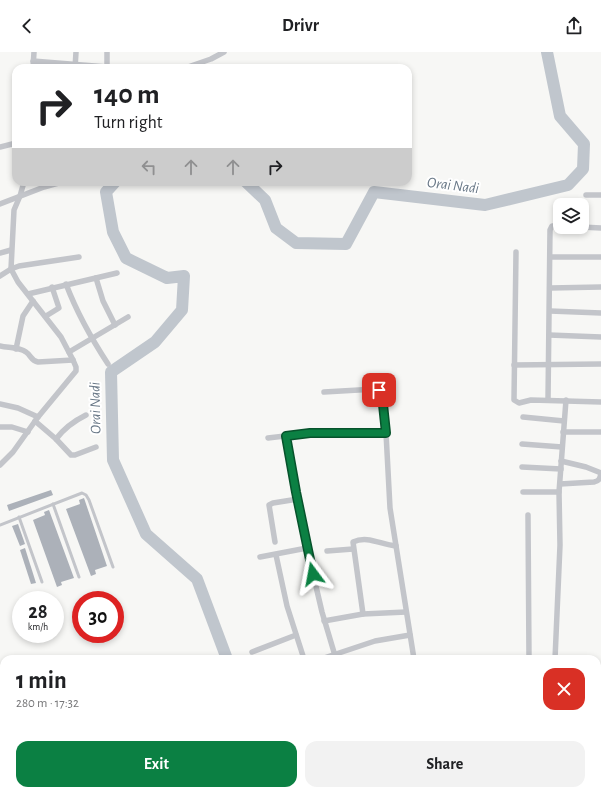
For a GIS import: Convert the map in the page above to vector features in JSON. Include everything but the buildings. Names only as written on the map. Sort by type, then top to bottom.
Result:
[{"type":"street","points":[[34,52],[34,64]]},
{"type":"street","points":[[76,52],[76,64]]},
{"type":"street","points":[[107,52],[107,64]]},
{"type":"street","points":[[197,64],[211,59],[224,52]]},
{"type":"street","points":[[34,61],[55,64]]},
{"type":"street","points":[[0,147],[12,145]]},
{"type":"street","points":[[0,465],[13,452],[37,419],[76,371],[73,360],[61,337],[18,282],[11,268],[14,210],[23,186]]},
{"type":"street","points":[[1,202],[50,186]]},
{"type":"street","points":[[586,195],[601,195]]},
{"type":"street","points":[[548,400],[550,228],[553,226]]},
{"type":"street","points":[[589,227],[601,228]]},
{"type":"street","points":[[0,253],[11,250]]},
{"type":"street","points":[[516,252],[514,365],[514,397],[516,402],[519,403],[531,400],[601,402]]},
{"type":"street","points":[[0,276],[11,268],[79,257]]},
{"type":"street","points":[[550,257],[601,258]]},
{"type":"street","points":[[28,294],[52,287],[117,273]]},
{"type":"street","points":[[96,278],[103,301],[115,325]]},
{"type":"street","points":[[66,284],[91,338],[108,364]]},
{"type":"street","points":[[46,316],[59,308],[52,287]]},
{"type":"street","points":[[550,288],[601,287]]},
{"type":"street","points":[[16,349],[23,316],[33,300]]},
{"type":"street","points":[[550,311],[601,313]]},
{"type":"street","points":[[69,352],[128,317]]},
{"type":"street","points":[[549,335],[601,337]]},
{"type":"street","points":[[0,348],[16,349],[28,353],[32,359],[38,362],[73,360]]},
{"type":"street","points":[[514,365],[601,364]]},
{"type":"street","points":[[324,392],[381,391],[386,433],[390,508],[413,655]]},
{"type":"street","points":[[556,655],[560,545],[560,484],[566,400]]},
{"type":"street","points":[[0,404],[18,408],[37,419],[71,456],[96,447]]},
{"type":"street","points":[[56,439],[73,422],[86,415]]},
{"type":"street","points":[[523,417],[564,421]]},
{"type":"street","points":[[0,427],[12,427],[28,432]]},
{"type":"street","points":[[563,432],[601,432]]},
{"type":"street","points":[[268,438],[310,433],[386,433]]},
{"type":"street","points":[[286,436],[307,548],[324,621],[334,655]]},
{"type":"street","points":[[522,444],[562,447]]},
{"type":"street","points":[[560,484],[598,481],[601,473],[586,467],[562,461]]},
{"type":"street","points":[[522,467],[561,469]]},
{"type":"street","points":[[523,492],[560,492]]},
{"type":"street","points":[[275,542],[269,505],[298,499]]},
{"type":"street","points":[[528,515],[529,655]]},
{"type":"street","points":[[363,614],[353,542],[371,540],[387,546],[396,546]]},
{"type":"street","points":[[260,557],[307,548]]},
{"type":"street","points":[[327,551],[353,548]]},
{"type":"street","points":[[276,555],[287,606],[303,655]]},
{"type":"street","points":[[324,621],[363,614],[406,612]]},
{"type":"street","points":[[252,652],[296,635]]},
{"type":"street","points":[[340,655],[374,641],[410,635]]},
{"type":"lane","points":[[0,525],[82,493],[86,495],[113,567]]},
{"type":"lane","points":[[53,504],[79,577]]},
{"type":"lane","points":[[19,517],[42,582]]},
{"type":"waterway","name":"Orai Nadi","points":[[250,186],[265,200],[276,228],[296,243],[346,244],[374,192],[485,205],[568,185],[583,169],[584,144],[560,116],[547,52]]},
{"type":"waterway","name":"Orai Nadi","points":[[111,186],[106,192],[113,232],[126,258],[167,278],[184,276],[182,310],[155,342],[111,372],[113,460],[146,534],[197,579],[226,655]]},
{"type":"route","points":[[313,574],[286,436],[310,433],[386,433],[382,395],[381,391],[379,390]]}]
